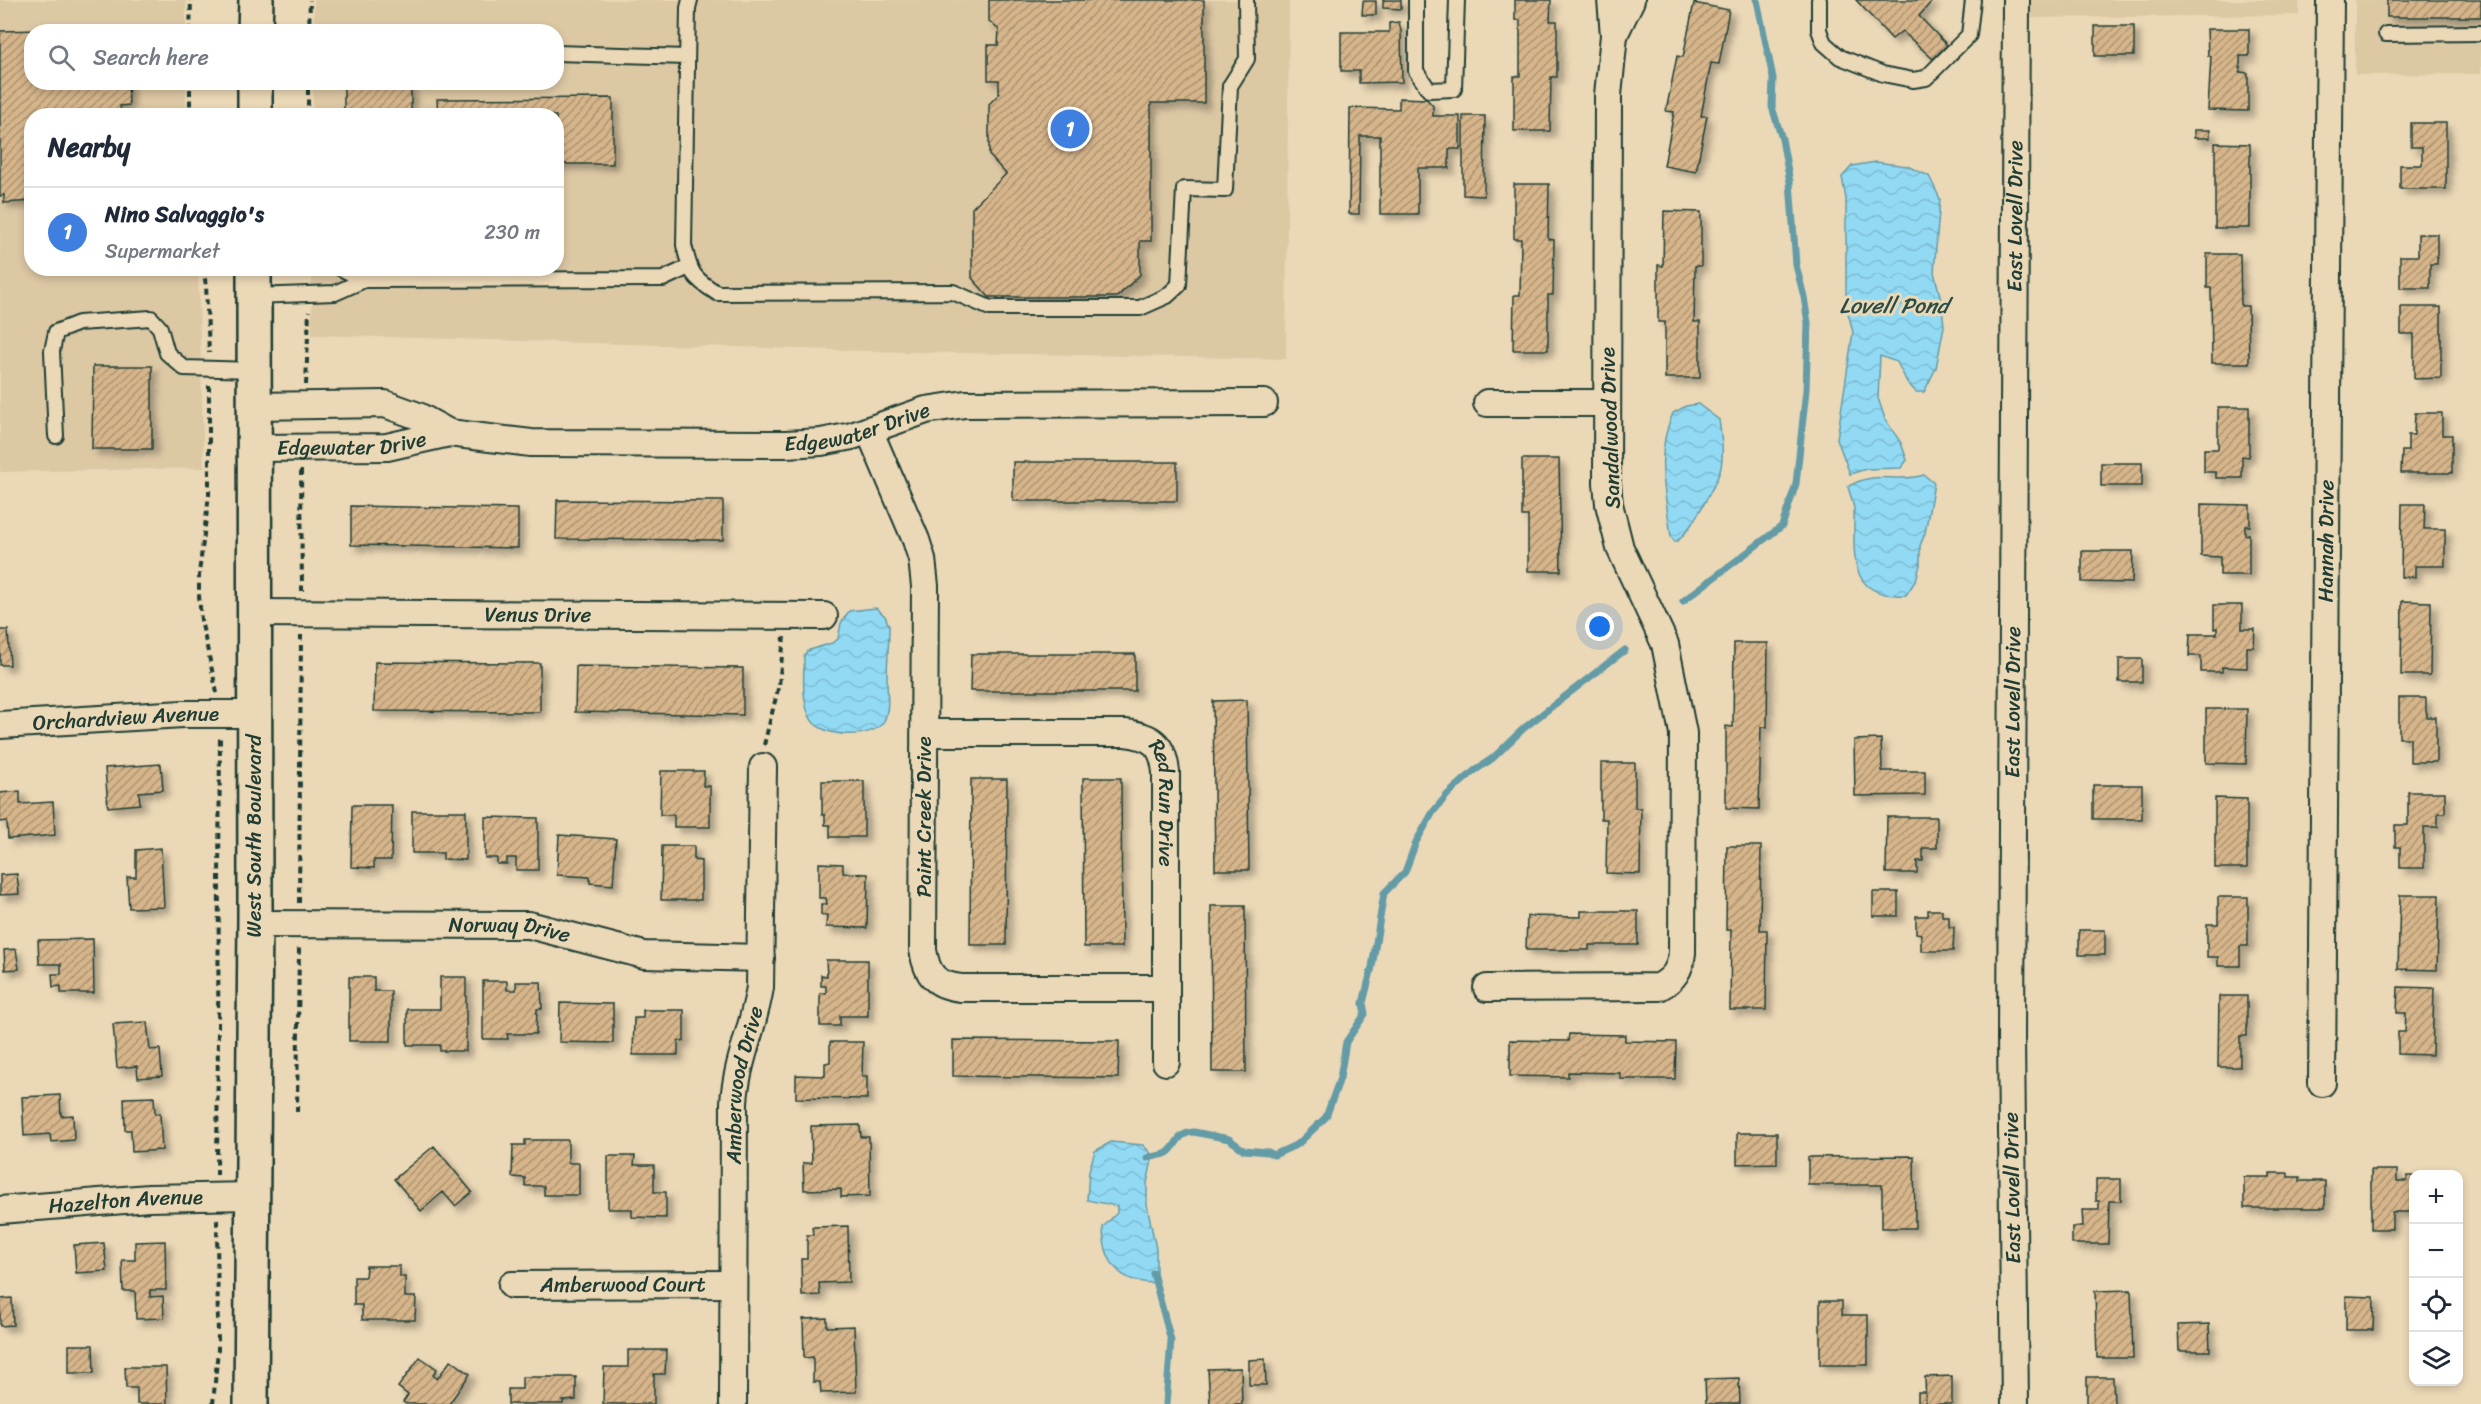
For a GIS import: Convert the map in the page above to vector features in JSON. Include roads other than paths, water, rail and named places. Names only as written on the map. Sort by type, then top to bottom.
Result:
[{"type":"street","points":[[255,24],[256,0]]},
{"type":"street","name":"Sandalwood Drive","points":[[1487,988],[1659,987],[1673,978],[1681,962],[1683,733],[1665,644],[1631,574],[1614,528],[1607,483],[1608,95],[1614,35],[1611,0]]},
{"type":"street","name":"Sandalwood Drive","points":[[1614,35],[1631,0]]},
{"type":"street","name":"East Lovell Drive","points":[[2015,1404],[2011,1038],[2016,0]]},
{"type":"street","name":"Hannah Drive","points":[[2322,1083],[2330,0]]},
{"type":"street","points":[[255,90],[255,108]]},
{"type":"street","name":"West South Boulevard","points":[[251,1404],[254,282]]},
{"type":"street","name":"Edgewater Drive","points":[[254,447],[387,447],[449,433],[531,443],[786,444],[821,442],[869,430],[926,410],[965,404],[1264,403]]},
{"type":"street","points":[[1487,403],[1606,403]]},
{"type":"street","name":"Edgewater Drive","points":[[254,406],[385,404],[418,416],[449,433]]},
{"type":"street","name":"Paint Creek Drive","points":[[869,430],[916,540],[922,559],[925,586],[923,950],[926,965],[933,978],[947,987],[1166,988]]},
{"type":"street","name":"Venus Drive","points":[[253,613],[824,616]]},
{"type":"street","name":"Orchardview Avenue","points":[[0,725],[183,714],[253,714]]},
{"type":"street","name":"Red Run Drive","points":[[925,734],[1125,733],[1139,734],[1157,744],[1163,753],[1167,772],[1166,1062]]},
{"type":"street","name":"Amberwood Drive","points":[[733,1404],[735,1091],[739,1067],[757,1007],[761,958],[763,767]]},
{"type":"street","name":"Norway Drive","points":[[254,924],[529,925],[644,955],[761,958]]},
{"type":"street","name":"Hazelton Avenue","points":[[0,1210],[149,1198],[251,1196]]},
{"type":"street","name":"Amberwood Court","points":[[512,1285],[734,1284]]},
{"type":"lane","points":[[690,0],[688,8],[684,245],[689,267],[699,282],[717,293],[953,292],[990,308],[1140,308],[1167,296],[1179,285],[1184,189],[1225,190],[1230,87],[1247,58],[1246,0]]},
{"type":"lane","points":[[1416,0],[1416,71],[1429,90],[1454,89],[1457,0]]},
{"type":"lane","points":[[1819,0],[1819,30],[1824,43],[1840,57],[1883,74],[1913,80],[1926,78],[1969,35],[1973,0]]},
{"type":"lane","points":[[2386,34],[2481,33]]},
{"type":"lane","points":[[564,53],[687,57]]},
{"type":"lane","points":[[254,282],[310,294],[334,293],[364,280],[663,279],[689,267]]},
{"type":"lane","points":[[356,276],[364,280]]},
{"type":"lane","points":[[56,436],[52,351],[56,332],[79,323],[151,318],[159,328],[168,353],[184,368],[254,370]]},
{"type":"water","name":"Lovell Pond","points":[[1876,162],[1907,166],[1929,176],[1940,199],[1934,272],[1944,326],[1936,368],[1924,392],[1916,392],[1907,382],[1897,362],[1880,356],[1878,398],[1885,419],[1901,443],[1907,460],[1901,468],[1866,469],[1850,474],[1837,439],[1853,332],[1846,305],[1846,199],[1842,177],[1852,166]]},
{"type":"water","points":[[1698,404],[1719,420],[1721,467],[1687,531],[1675,542],[1671,537],[1664,490],[1664,444],[1673,413],[1686,406]]},
{"type":"water","points":[[1924,475],[1934,483],[1925,533],[1920,546],[1920,565],[1916,580],[1906,595],[1886,594],[1872,589],[1863,581],[1858,570],[1854,541],[1854,509],[1848,487],[1868,479]]},
{"type":"water","points":[[876,608],[885,616],[889,626],[888,706],[884,721],[878,727],[859,734],[825,730],[811,719],[806,705],[804,656],[807,651],[838,639],[841,623],[849,611]]},
{"type":"water","points":[[1111,1142],[1143,1145],[1153,1156],[1147,1183],[1147,1205],[1156,1249],[1156,1282],[1149,1283],[1128,1278],[1115,1268],[1107,1253],[1103,1227],[1117,1213],[1117,1206],[1087,1200],[1089,1171],[1095,1151]]},
{"type":"waterway","points":[[1683,601],[1782,526],[1796,484],[1806,390],[1808,323],[1796,265],[1790,182],[1782,139],[1772,107],[1773,78],[1757,0]]},
{"type":"waterway","points":[[1147,1158],[1167,1153],[1180,1137],[1194,1132],[1229,1139],[1244,1150],[1268,1152],[1274,1155],[1298,1144],[1326,1117],[1340,1078],[1346,1042],[1365,1014],[1363,1003],[1372,967],[1384,893],[1405,872],[1416,842],[1433,812],[1448,794],[1493,758],[1524,728],[1625,650]]},
{"type":"waterway","points":[[1153,1273],[1171,1341],[1166,1404]]},
{"type":"place","name":"Nino Salvaggio's","points":[[1070,129]]}]
